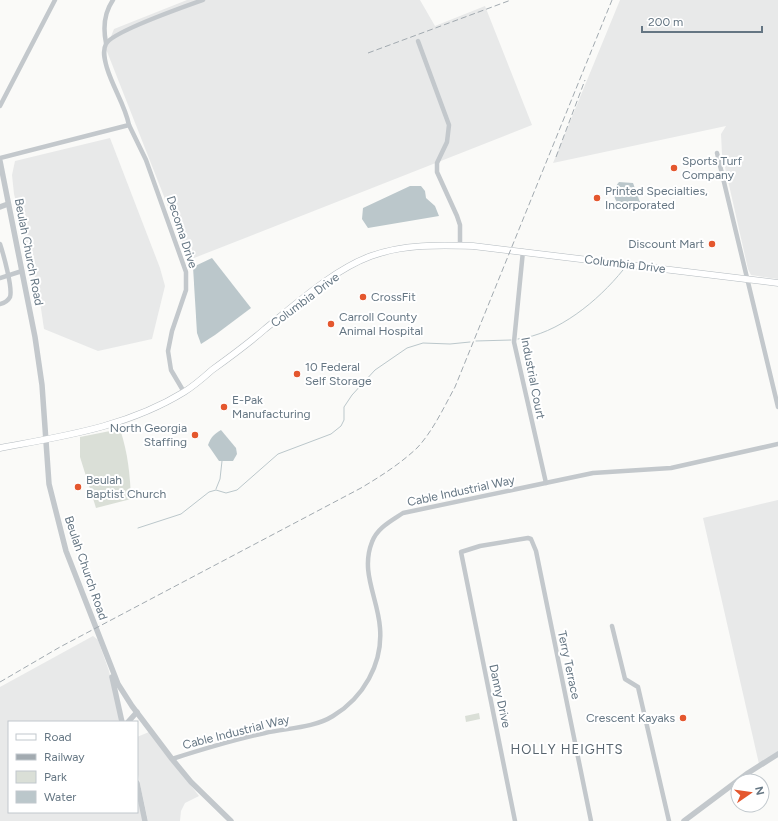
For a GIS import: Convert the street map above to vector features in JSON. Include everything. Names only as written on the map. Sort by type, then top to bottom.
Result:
[{"type":"main road","name":"Columbia Drive","points":[[0,448],[95,430],[123,422],[184,392],[241,349],[303,298],[332,277],[371,256],[401,249],[432,244],[523,251],[778,283]]},
{"type":"street","points":[[0,106],[55,0]]},
{"type":"street","name":"Decoma Drive","points":[[113,0],[107,9],[104,31],[106,43],[104,49],[108,70],[127,113],[129,125],[146,160],[186,272],[186,290],[172,332],[168,351],[171,370],[184,392]]},
{"type":"street","points":[[106,43],[121,32],[203,0]]},
{"type":"street","points":[[418,41],[449,126],[450,134],[437,164],[437,172],[460,225],[460,246]]},
{"type":"street","points":[[0,159],[129,125]]},
{"type":"street","points":[[718,153],[778,407]]},
{"type":"street","name":"Beulah Church Road","points":[[0,159],[39,364],[49,484],[62,539],[118,684],[172,759],[191,782],[231,821]]},
{"type":"street","points":[[0,207],[8,204]]},
{"type":"street","points":[[0,244],[10,296],[7,302],[0,304]]},
{"type":"street","name":"Industrial Court","points":[[523,251],[514,342],[546,483]]},
{"type":"street","points":[[0,278],[22,271]]},
{"type":"street","name":"Cable Industrial Way","points":[[172,759],[213,746],[313,724],[331,718],[348,706],[374,672],[380,649],[380,627],[369,584],[367,560],[373,540],[383,526],[403,513],[592,472],[671,468],[778,444]]},
{"type":"street","name":"Danny Drive","points":[[515,821],[461,552],[474,548],[528,538]]},
{"type":"street","name":"Terry Terrace","points":[[528,538],[531,539],[536,551],[591,821]]},
{"type":"street","points":[[612,626],[625,679],[638,687],[669,821]]},
{"type":"street","points":[[110,665],[122,721]]},
{"type":"street","points":[[129,721],[137,712]]},
{"type":"street","points":[[684,821],[748,773],[778,754]]},
{"type":"street","points":[[138,788],[146,821]]},
{"type":"shaded area","points":[[187,0],[420,0],[435,26],[485,6],[532,125],[189,260],[106,49],[114,29]]},
{"type":"shaded area","points":[[620,0],[778,0],[778,279],[751,275],[748,269],[722,154],[721,134],[726,126],[553,163]]},
{"type":"shaded area","points":[[110,138],[160,268],[165,286],[152,339],[98,351],[44,329],[38,288],[14,194],[12,175],[15,161]]},
{"type":"shaded area","points":[[778,500],[778,751],[759,764],[703,518]]},
{"type":"shaded area","points":[[93,636],[98,640],[109,671],[121,721],[8,721],[8,813],[138,813],[138,799],[143,821],[0,821],[0,687]]},
{"type":"shaded area","points":[[149,732],[199,796],[185,803],[181,811],[180,821],[148,821],[138,775],[138,737]]},
{"type":"green space","points":[[120,429],[128,464],[131,499],[96,508],[80,457],[80,437]]},
{"type":"green space","points":[[479,713],[480,719],[466,722],[465,716]]},
{"type":"water","points":[[619,182],[633,183],[641,205],[627,209],[616,201],[614,194],[616,186]]},
{"type":"water","points":[[410,186],[421,186],[425,191],[426,198],[435,206],[439,216],[368,228],[362,219],[363,208]]},
{"type":"water","points":[[212,258],[251,308],[201,344],[197,333],[193,267]]},
{"type":"water","points":[[221,430],[236,448],[237,454],[233,461],[219,461],[208,445],[213,436]]},
{"type":"waterway","points":[[518,339],[533,336],[548,330],[576,314],[602,293],[623,270]]},
{"type":"waterway","points":[[476,341],[511,340]]},
{"type":"waterway","points":[[138,528],[181,514],[209,492],[216,490],[226,493],[237,490],[278,454],[331,434],[341,426],[344,420],[344,407],[352,395],[375,370],[407,348],[423,343],[450,344],[470,342]]},
{"type":"waterway","points":[[216,489],[220,479],[222,461]]},
{"type":"railway","points":[[368,53],[511,0]]},
{"type":"railway","points":[[0,682],[60,647],[361,488],[390,470],[417,448],[433,427],[455,387],[612,0]]},
{"type":"railway","points":[[556,157],[585,80]]},
{"type":"place","name":"Sports Turf Company","points":[[674,168]]},
{"type":"place","name":"Printed Specialties, Incorporated","points":[[597,198]]},
{"type":"place","name":"Discount Mart","points":[[712,244]]},
{"type":"place","name":"CrossFit","points":[[363,297]]},
{"type":"place","name":"Carroll County Animal Hospital","points":[[331,324]]},
{"type":"place","name":"10 Federal Self Storage","points":[[297,374]]},
{"type":"place","name":"E-Pak Manufacturing","points":[[224,407]]},
{"type":"place","name":"North Georgia Staffing","points":[[195,435]]},
{"type":"place","name":"Beulah Baptist Church","points":[[78,487]]},
{"type":"place","name":"Crescent Kayaks","points":[[683,718]]},
{"type":"district","name":"HOLLY HEIGHTS","points":[[567,749]]}]
